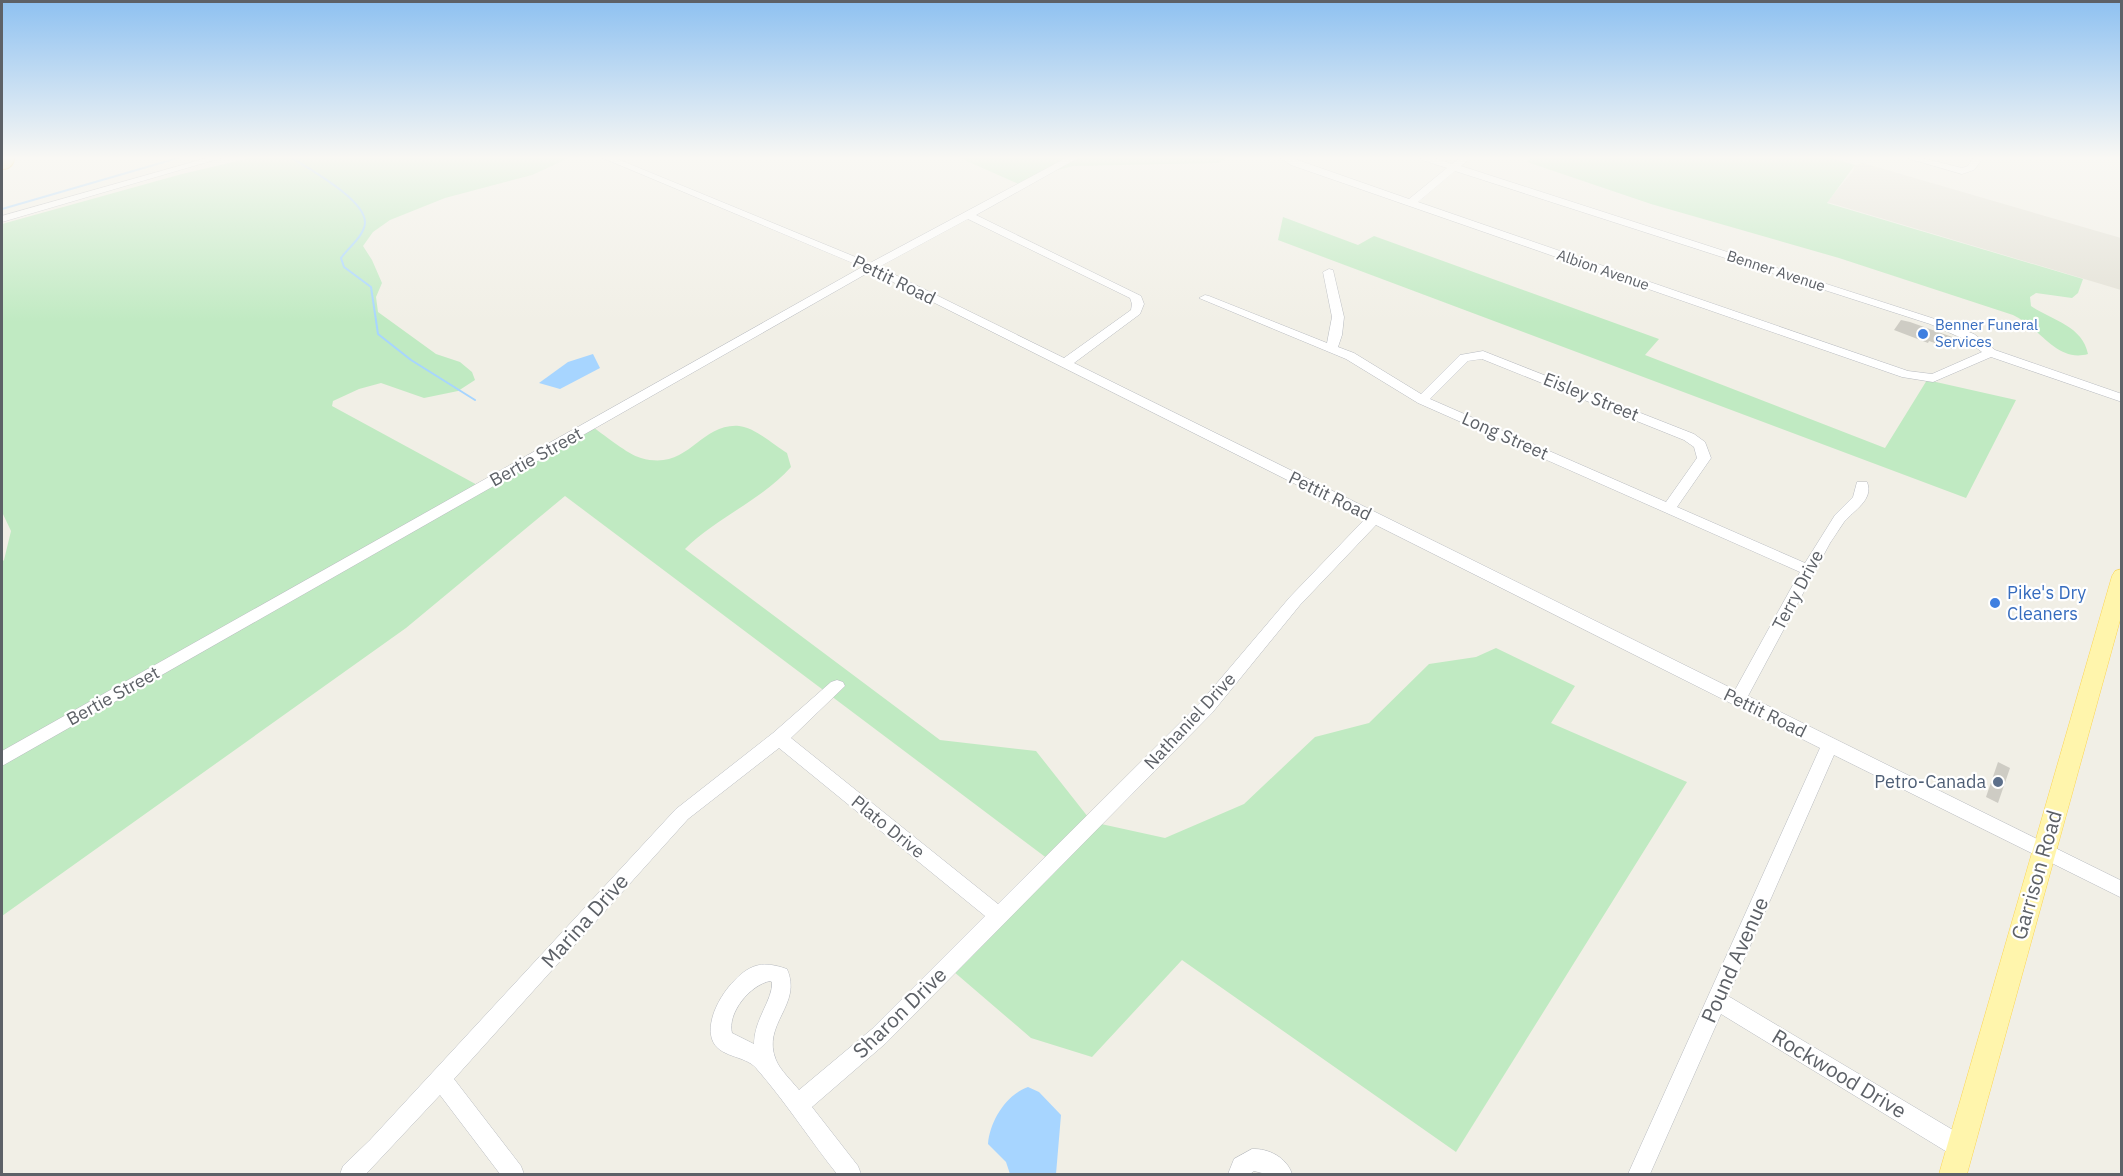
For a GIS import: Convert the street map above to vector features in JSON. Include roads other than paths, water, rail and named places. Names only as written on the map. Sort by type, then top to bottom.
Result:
[{"type":"main road","name":"Garrison Road","points":[[1953,1174],[2121,576]]},
{"type":"street","points":[[2,219],[23,213]]},
{"type":"street","name":"Pettit Road","points":[[741,213],[872,267],[2121,890]]},
{"type":"street","name":"Bertie Street","points":[[2,759],[872,267],[972,213]]},
{"type":"street","name":"Albion Avenue","points":[[1436,213],[1922,378],[1933,378],[1991,353]]},
{"type":"street","name":"Benner Avenue","points":[[1596,213],[1935,322],[1970,337],[1991,353],[2121,398]]},
{"type":"street","points":[[968,215],[1135,296],[1138,304],[1136,312],[1064,364]]},
{"type":"street","points":[[1329,272],[1329,286],[1340,320],[1338,333],[1331,348]]},
{"type":"street","name":"Long Street","points":[[1205,298],[1350,356],[1422,400],[1808,570]]},
{"type":"street","name":"Eisley Street","points":[[1422,400],[1464,358],[1484,355],[1689,437],[1701,445],[1704,458],[1668,508]]},
{"type":"street","name":"Terry Drive","points":[[1738,700],[1808,570],[1840,518],[1860,499],[1862,485]]},
{"type":"street","name":"Nathaniel Drive","points":[[998,915],[1206,708],[1295,601],[1374,518]]},
{"type":"street","name":"Marina Drive","points":[[351,1174],[441,1079],[682,814],[779,738],[837,686]]},
{"type":"street","name":"Plato Drive","points":[[779,738],[998,915]]},
{"type":"street","name":"Pound Avenue","points":[[1639,1174],[1718,1001],[1830,745]]},
{"type":"street","name":"Sharon Drive","points":[[798,1106],[879,1036],[998,915]]},
{"type":"street","name":"Rockwood Drive","points":[[1718,1001],[1960,1147]]},
{"type":"street","points":[[762,1059],[850,1174]]},
{"type":"street","points":[[441,1079],[513,1174]]},
{"type":"street","points":[[1239,1174],[1243,1166],[1250,1161],[1264,1160],[1276,1167],[1281,1174]]},
{"type":"water","points":[[593,354],[600,368],[560,389],[539,383],[568,362]]},
{"type":"water","points":[[1028,1087],[1039,1092],[1061,1115],[1056,1174],[1010,1174],[1006,1162],[988,1144],[989,1135],[1000,1110],[1013,1096]]},
{"type":"waterway","points":[[362,213],[365,223],[362,233],[341,258],[344,267],[371,287],[378,334],[411,360],[475,400]]},
{"type":"place","name":"Benner Funeral Services","points":[[1923,334]]},
{"type":"place","name":"Pike's Dry Cleaners","points":[[1995,603]]},
{"type":"place","name":"Petro-Canada","points":[[1998,782]]}]
